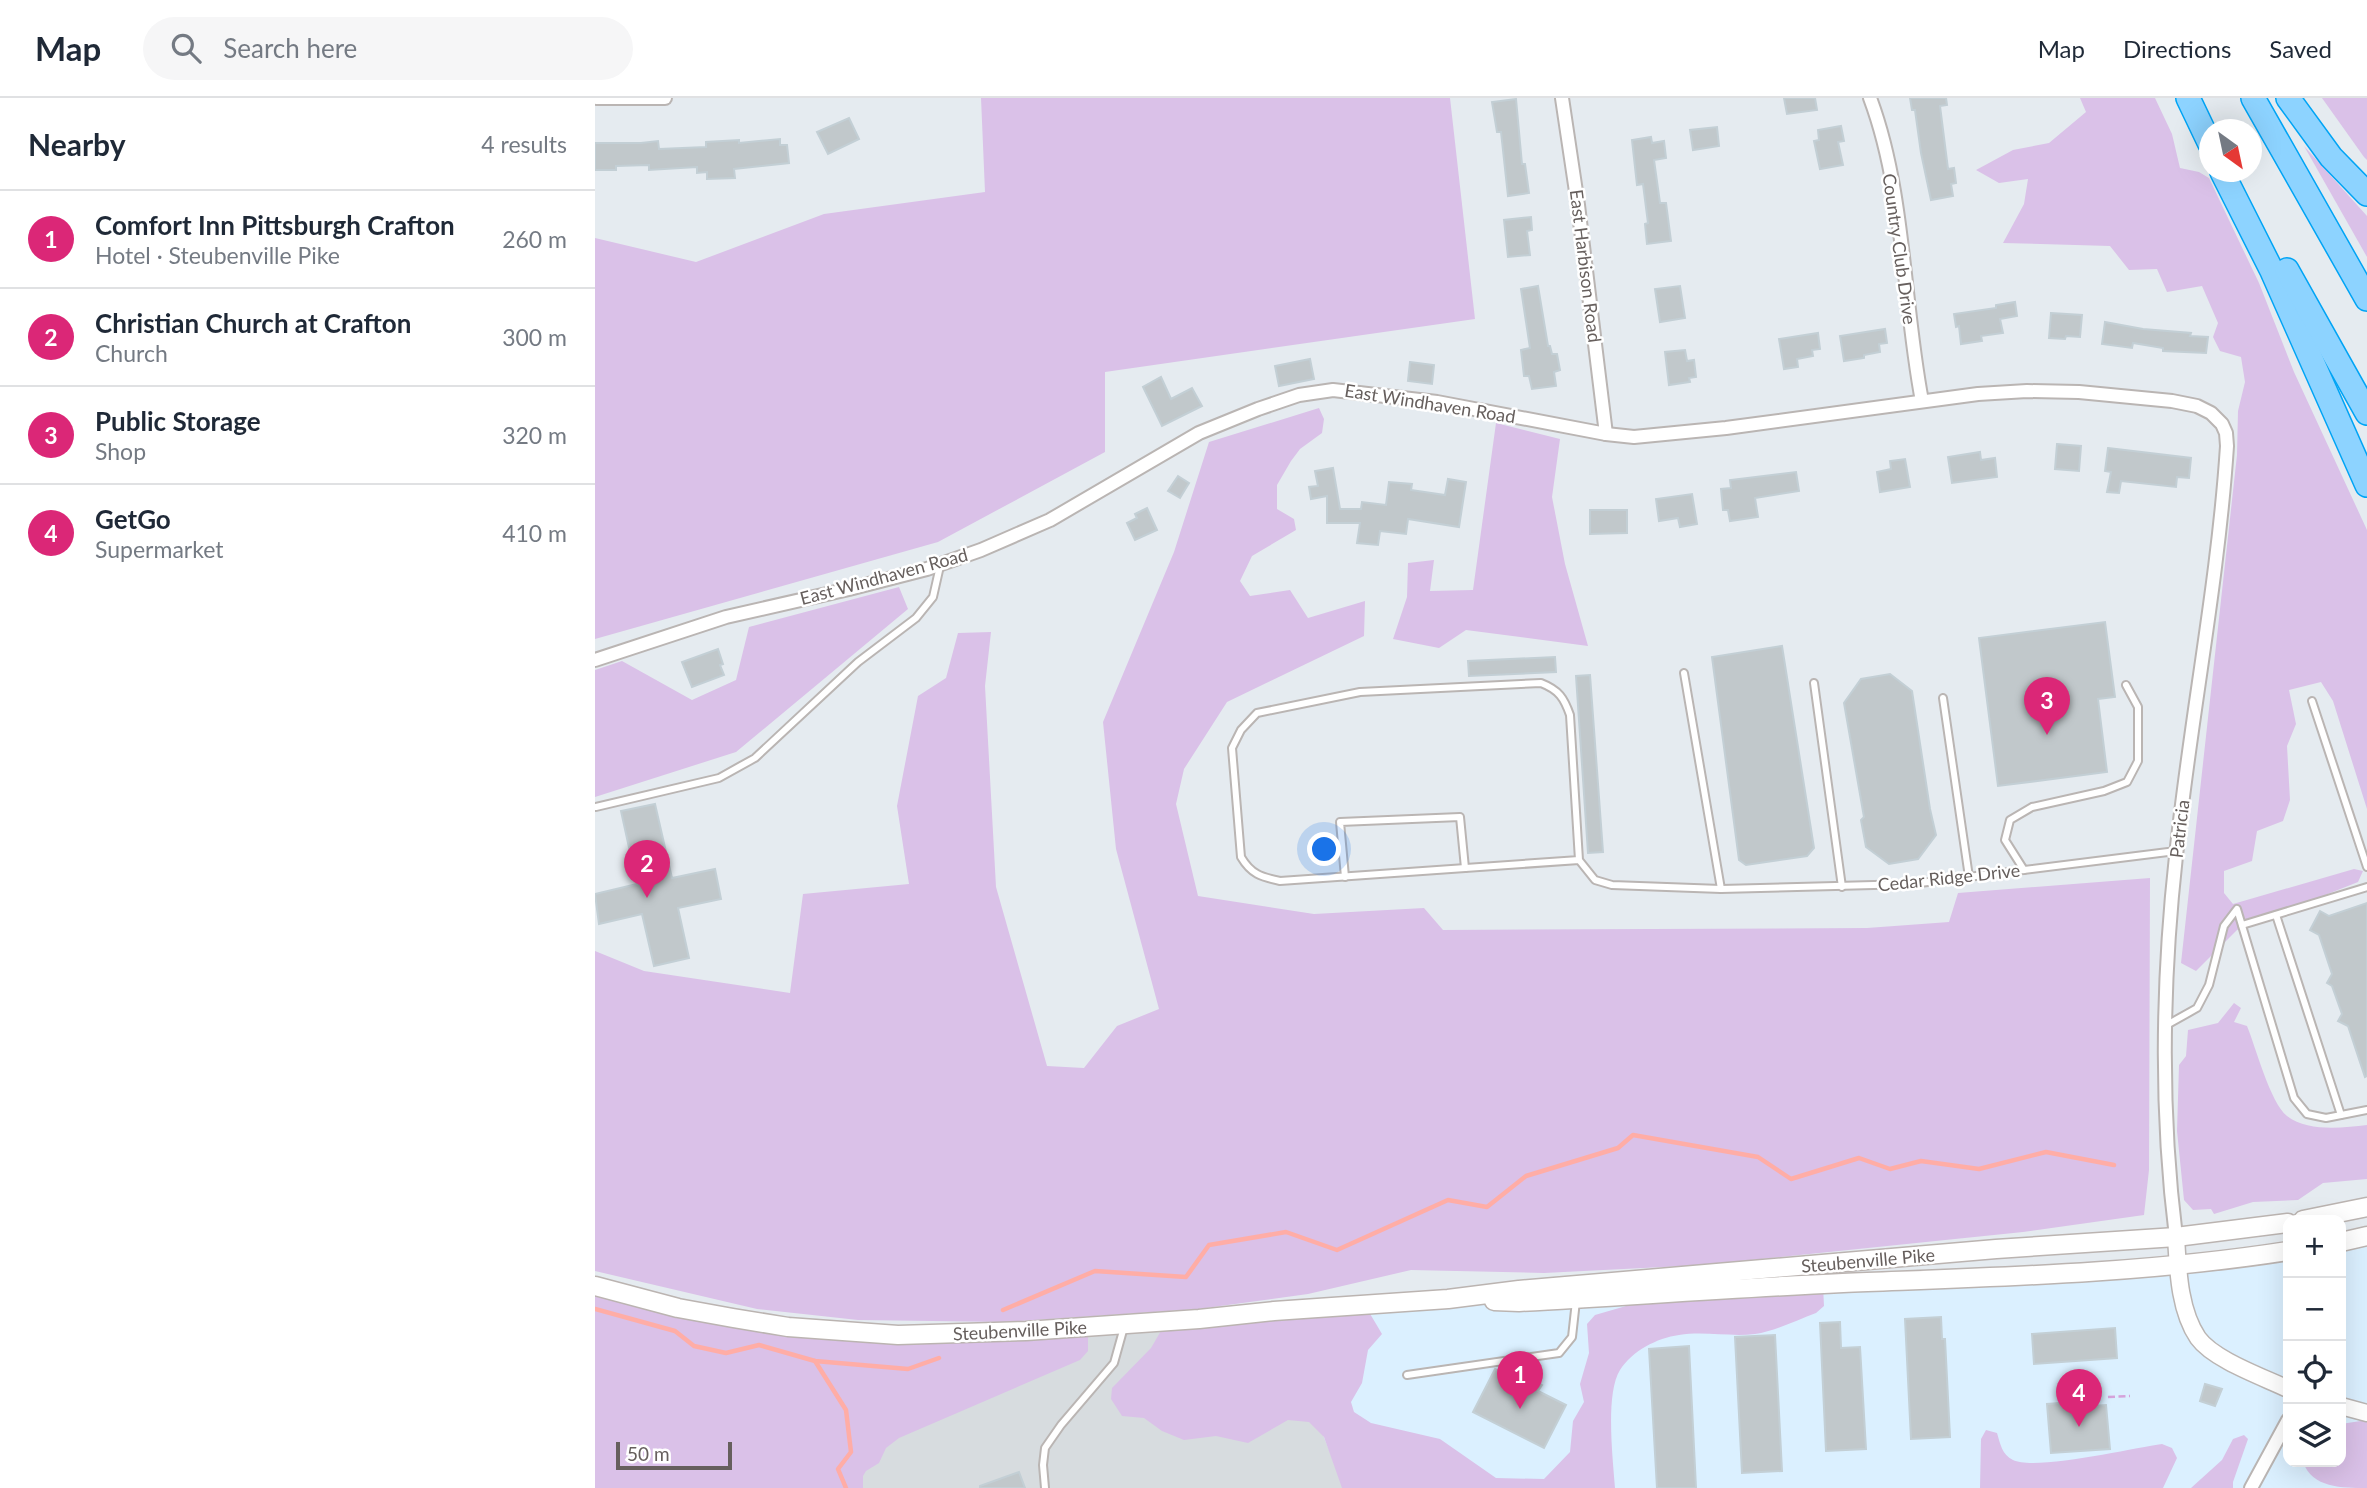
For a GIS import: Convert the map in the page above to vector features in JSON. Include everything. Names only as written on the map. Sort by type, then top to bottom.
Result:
[{"type":"highway","points":[[2188,98],[2199,121]]},
{"type":"highway","points":[[2195,98],[2206,119]]},
{"type":"highway","points":[[2253,98],[2367,299]]},
{"type":"highway","points":[[2288,98],[2332,158],[2367,194]]},
{"type":"highway","points":[[2227,182],[2272,271],[2367,485]]},
{"type":"highway","points":[[2240,182],[2367,413]]},
{"type":"main road","points":[[2326,1215],[2367,1206]]},
{"type":"main road","name":"Steubenville Pike","points":[[595,1286],[677,1308],[733,1318],[850,1334],[948,1335],[1125,1325],[1448,1299],[1519,1290],[1996,1249],[2176,1237],[2283,1224]]},
{"type":"main road","points":[[2346,1241],[2367,1236]]},
{"type":"main road","name":"Steubenville Pike","points":[[1448,1299],[1519,1303],[1843,1283],[1967,1279],[2178,1265],[2283,1252]]},
{"type":"street","points":[[597,98],[665,98]]},
{"type":"street","name":"East Harbison Road","points":[[1562,98],[1607,434]]},
{"type":"street","name":"Country Club Drive","points":[[1870,98],[1887,158],[1898,225],[1913,355],[1922,401]]},
{"type":"street","name":"East Windhaven Road","points":[[595,660],[726,617],[849,589],[940,564],[1021,535],[1199,433],[1299,395],[1333,390],[1381,394],[1607,434],[1654,436],[1922,401],[2027,391],[2079,392],[2185,403],[2211,413],[2222,424]]},
{"type":"street","name":"Patricia","points":[[2176,1237],[2166,1136],[2164,1027],[2168,937],[2176,851],[2226,469],[2226,433],[2222,424]]},
{"type":"street","points":[[2176,1237],[2186,1314],[2199,1339],[2227,1361],[2283,1387]]},
{"type":"street","points":[[2346,1407],[2367,1413]]},
{"type":"street","points":[[2251,1488],[2283,1429]]},
{"type":"lane","points":[[596,807],[719,778],[755,758],[858,662],[916,618],[933,597],[940,564]]},
{"type":"lane","points":[[1684,673],[1721,889]]},
{"type":"lane","points":[[1541,683],[1555,688],[1564,698],[1570,715],[1579,860],[1465,868],[1280,881],[1258,876],[1247,868],[1241,857],[1232,748],[1241,730],[1257,713],[1360,692],[1541,683]]},
{"type":"lane","points":[[1814,683],[1842,887]]},
{"type":"lane","points":[[2024,870],[2005,840],[2010,820],[2032,807],[2104,792],[2127,782],[2138,761],[2138,707],[2126,685]]},
{"type":"lane","points":[[1943,698],[1969,877]]},
{"type":"lane","points":[[2312,701],[2367,867]]},
{"type":"lane","points":[[1345,877],[1340,822],[1460,817],[1465,868]]},
{"type":"lane","name":"Cedar Ridge Drive","points":[[1579,860],[1595,880],[1612,884],[1721,889],[1912,884],[2176,851]]},
{"type":"lane","points":[[2242,926],[2367,887]]},
{"type":"lane","points":[[2164,1027],[2197,1008],[2209,985],[2224,926],[2237,909],[2294,1098],[2307,1114],[2326,1118],[2367,1110]]},
{"type":"lane","points":[[2276,915],[2341,1115]]},
{"type":"lane","points":[[1407,1375],[1559,1353],[1572,1337],[1576,1299]]},
{"type":"lane","points":[[1045,1488],[1045,1448],[1114,1363],[1125,1325]]},
{"type":"path","points":[[2108,1397],[2130,1396]]},
{"type":"shaded area","points":[[981,98],[1450,98],[1475,319],[1105,372],[1105,452],[938,542],[595,639],[595,238],[696,262],[824,214],[985,192]]},
{"type":"shaded area","points":[[2080,98],[2155,98],[2172,134],[2180,168],[2199,172],[2199,182],[2211,182],[2259,283],[2294,372],[2367,530],[2367,809],[2333,701],[2321,682],[2289,690],[2296,724],[2287,746],[2290,800],[2283,821],[2257,831],[2252,861],[2224,871],[2224,893],[2233,904],[2354,869],[2363,871],[2358,882],[2237,930],[2196,971],[2181,963],[2237,455],[2238,411],[2245,382],[2241,357],[2220,351],[2213,337],[2218,323],[2202,286],[2167,292],[2157,269],[2129,270],[2110,246],[2003,243],[2024,204],[2028,179],[1999,183],[1976,170],[2013,150],[2049,143],[2086,112]]},
{"type":"shaded area","points":[[2322,98],[2367,98],[2367,160],[2364,157]]},
{"type":"shaded area","points":[[2304,146],[2367,216],[2367,257]]},
{"type":"shaded area","points":[[1319,408],[1324,419],[1322,433],[1300,449],[1277,485],[1277,509],[1294,519],[1296,530],[1252,556],[1240,581],[1250,596],[1290,590],[1308,618],[1365,601],[1364,636],[1227,702],[1184,769],[1176,804],[1198,896],[1314,914],[1424,908],[1443,930],[1867,928],[1949,922],[1958,893],[2150,878],[2149,1170],[2144,1215],[2023,1232],[1703,1265],[1544,1273],[1411,1270],[1308,1294],[1198,1309],[1006,1322],[858,1320],[757,1309],[595,1271],[595,951],[644,971],[790,993],[803,894],[909,884],[897,806],[918,696],[946,678],[958,633],[991,632],[985,686],[996,887],[1047,1066],[1084,1068],[1117,1026],[1159,1009],[1116,849],[1103,722],[1174,552],[1209,442]]},
{"type":"shaded area","points":[[1496,423],[1560,439],[1552,497],[1565,564],[1588,646],[1466,630],[1439,648],[1393,639],[1407,597],[1408,563],[1434,560],[1430,591],[1473,590]]},
{"type":"shaded area","points":[[899,587],[908,609],[736,752],[595,797],[595,670],[622,661],[692,700],[736,680],[749,627]]},
{"type":"shaded area","points":[[2234,1003],[2241,1008],[2234,1022],[2247,1026],[2269,1087],[2287,1116],[2315,1127],[2367,1125],[2367,1179],[2323,1183],[2298,1200],[2253,1202],[2214,1214],[2211,1209],[2193,1210],[2184,1200],[2177,1131],[2179,1065],[2186,1056],[2188,1030],[2218,1023]]},
{"type":"shaded area","points":[[2367,1236],[2367,1488],[1344,1488],[1274,1311],[1448,1299],[1519,1302],[2283,1251],[2283,1467],[2346,1467],[2346,1241]]},
{"type":"shaded area","points":[[1823,1286],[1824,1306],[1816,1313],[1778,1328],[1755,1334],[1688,1334],[1671,1337],[1646,1346],[1631,1357],[1615,1381],[1611,1410],[1615,1488],[1342,1488],[1324,1437],[1309,1422],[1288,1420],[1248,1443],[1216,1436],[1184,1440],[1162,1431],[1144,1418],[1122,1416],[1111,1399],[1112,1388],[1151,1348],[1165,1324],[1366,1307],[1382,1334],[1368,1350],[1362,1383],[1351,1402],[1354,1412],[1371,1423],[1440,1439],[1496,1478],[1544,1479],[1570,1452],[1573,1421],[1584,1402],[1580,1384],[1589,1353],[1587,1324],[1595,1315],[1664,1295]]},
{"type":"shaded area","points":[[595,1288],[771,1327],[1088,1331],[1088,1351],[1080,1360],[899,1438],[886,1448],[879,1463],[866,1471],[863,1488],[595,1488]]},
{"type":"shaded area","points":[[1274,1311],[1344,1488],[595,1488],[850,1334]]},
{"type":"shaded area","points":[[2367,1420],[2367,1488],[2329,1485],[2313,1477],[2305,1467],[2346,1467],[2346,1423]]},
{"type":"shaded area","points":[[1986,1430],[1997,1433],[2009,1458],[2025,1463],[2085,1458],[2162,1444],[2172,1448],[2177,1458],[2163,1488],[1980,1488],[1981,1439]]},
{"type":"shaded area","points":[[2244,1435],[2248,1439],[2233,1488],[2191,1488],[2222,1460],[2233,1439]]},
{"type":"building","points":[[1784,98],[1815,98],[1817,110],[1787,114]]},
{"type":"building","points":[[1910,98],[1946,98],[1947,105],[1940,106],[1948,169],[1954,168],[1956,183],[1951,184],[1953,196],[1931,200],[1915,110],[1912,110]]},
{"type":"building","points":[[1516,99],[1522,164],[1525,164],[1529,193],[1508,196],[1501,132],[1497,132],[1492,102]]},
{"type":"building","points":[[849,118],[859,139],[828,154],[817,132]]},
{"type":"building","points":[[1841,126],[1844,141],[1838,142],[1843,165],[1820,169],[1814,141],[1819,140],[1818,130]]},
{"type":"building","points":[[1717,127],[1719,146],[1693,150],[1690,130]]},
{"type":"building","points":[[1651,137],[1652,143],[1664,141],[1666,158],[1654,160],[1660,203],[1666,203],[1671,241],[1647,244],[1645,224],[1648,223],[1643,184],[1637,185],[1632,140]]},
{"type":"building","points":[[780,139],[780,145],[787,145],[789,163],[734,169],[735,178],[707,179],[707,172],[697,173],[697,167],[649,170],[649,165],[595,170],[595,143],[658,141],[659,149],[706,147],[706,142],[739,140],[739,143]]},
{"type":"building","points":[[1531,217],[1532,230],[1527,231],[1530,255],[1508,257],[1504,220]]},
{"type":"building","points":[[1538,286],[1548,346],[1552,354],[1557,354],[1560,370],[1554,372],[1556,386],[1532,389],[1529,376],[1524,376],[1521,350],[1530,348],[1521,289]]},
{"type":"building","points":[[1680,286],[1685,318],[1660,322],[1655,289]]},
{"type":"building","points":[[2015,302],[2017,316],[2000,319],[2003,333],[1981,336],[1982,341],[1961,344],[1959,326],[1956,327],[1954,314],[1996,308],[1996,305]]},
{"type":"building","points":[[2051,313],[2082,315],[2080,337],[2049,338]]},
{"type":"building","points":[[2105,322],[2208,337],[2206,353],[2163,351],[2163,348],[2133,343],[2132,348],[2102,344]]},
{"type":"building","points":[[1885,329],[1887,343],[1879,344],[1880,352],[1844,361],[1840,336]]},
{"type":"building","points":[[1818,333],[1820,349],[1812,350],[1813,356],[1797,359],[1798,367],[1784,369],[1779,339]]},
{"type":"building","points":[[1685,350],[1687,361],[1694,360],[1696,377],[1689,378],[1690,382],[1669,385],[1665,352]]},
{"type":"building","points":[[1310,359],[1314,379],[1279,386],[1275,366]]},
{"type":"building","points":[[1410,362],[1434,365],[1432,384],[1408,381]]},
{"type":"building","points":[[1161,377],[1171,399],[1192,388],[1202,406],[1162,426],[1143,387]]},
{"type":"building","points":[[2057,444],[2081,446],[2079,471],[2055,469]]},
{"type":"building","points":[[2108,448],[2191,458],[2189,478],[2177,477],[2176,487],[2121,481],[2119,493],[2107,492],[2111,472],[2105,471]]},
{"type":"building","points":[[1980,452],[1981,460],[1995,458],[1997,477],[1952,483],[1948,457]]},
{"type":"building","points":[[1905,459],[1910,487],[1880,492],[1877,472],[1891,469],[1890,461]]},
{"type":"building","points":[[1333,468],[1340,509],[1361,509],[1362,502],[1386,505],[1389,482],[1412,484],[1411,490],[1445,495],[1448,479],[1466,482],[1459,527],[1408,519],[1406,534],[1380,531],[1378,545],[1357,543],[1360,523],[1327,523],[1327,496],[1311,499],[1309,487],[1318,486],[1315,471]]},
{"type":"building","points":[[1796,472],[1799,491],[1755,498],[1758,517],[1730,521],[1728,510],[1723,510],[1721,489],[1731,488],[1730,480]]},
{"type":"building","points":[[1178,476],[1189,483],[1180,498],[1168,491]]},
{"type":"building","points":[[1692,494],[1697,524],[1680,527],[1678,518],[1659,521],[1656,499]]},
{"type":"building","points":[[1147,508],[1157,530],[1135,540],[1127,523],[1137,518],[1135,514]]},
{"type":"building","points":[[1590,510],[1627,510],[1627,533],[1590,534]]},
{"type":"building","points":[[2105,622],[2115,697],[2098,699],[2107,772],[1998,786],[1979,638]]},
{"type":"building","points":[[1782,646],[1814,848],[1807,856],[1746,865],[1739,860],[1712,657]]},
{"type":"building","points":[[718,649],[724,675],[692,687],[682,662]]},
{"type":"building","points":[[1555,657],[1556,672],[1469,676],[1468,661]]},
{"type":"building","points":[[1890,674],[1912,691],[1936,835],[1918,859],[1889,864],[1866,847],[1861,820],[1864,817],[1844,703],[1861,679]]},
{"type":"building","points":[[1590,675],[1603,852],[1588,853],[1576,676]]},
{"type":"building","points":[[655,804],[672,878],[715,869],[721,899],[678,908],[689,958],[654,966],[642,914],[599,924],[595,894],[637,884],[621,811]]},
{"type":"building","points":[[2367,903],[2365,1077],[2348,1026],[2338,1021],[2342,1014],[2332,986],[2327,983],[2332,974],[2319,935],[2310,930],[2320,911],[2329,916]]},
{"type":"building","points":[[1941,1317],[1942,1339],[1945,1339],[1950,1437],[1911,1439],[1905,1319]]},
{"type":"building","points":[[1840,1322],[1841,1348],[1860,1347],[1866,1449],[1826,1451],[1820,1323]]},
{"type":"building","points":[[2115,1328],[2117,1358],[2034,1364],[2032,1334]]},
{"type":"building","points":[[1775,1335],[1782,1471],[1742,1473],[1735,1337]]},
{"type":"building","points":[[1689,1346],[1696,1488],[1657,1488],[1649,1349]]},
{"type":"building","points":[[1495,1369],[1526,1385],[1529,1378],[1542,1385],[1538,1391],[1566,1405],[1544,1448],[1473,1412]]},
{"type":"building","points":[[2205,1384],[2222,1389],[2215,1406],[2200,1401]]},
{"type":"building","points":[[2088,1401],[2092,1406],[2106,1405],[2110,1449],[2051,1453],[2047,1404]]},
{"type":"building","points":[[1019,1472],[1025,1488],[980,1488],[980,1486]]},
{"type":"waterway","points":[[1003,1310],[1095,1271],[1186,1277],[1209,1245],[1286,1232],[1337,1250],[1448,1200],[1487,1207],[1526,1176],[1618,1148],[1633,1135],[1758,1157],[1791,1179],[1859,1158],[1890,1169],[1921,1161],[1979,1169],[2046,1152],[2114,1165]]},
{"type":"waterway","points":[[595,1309],[675,1331],[694,1346],[726,1353],[759,1345],[815,1361],[908,1369],[939,1358]]},
{"type":"waterway","points":[[815,1361],[846,1410],[851,1452],[838,1469],[846,1488]]},
{"type":"place","name":"Public Storage","points":[[2047,735]]},
{"type":"place","name":"Christian Church at Crafton","points":[[647,898]]},
{"type":"place","name":"Comfort Inn Pittsburgh Crafton","points":[[1520,1409]]},
{"type":"place","name":"GetGo","points":[[2079,1427]]}]
